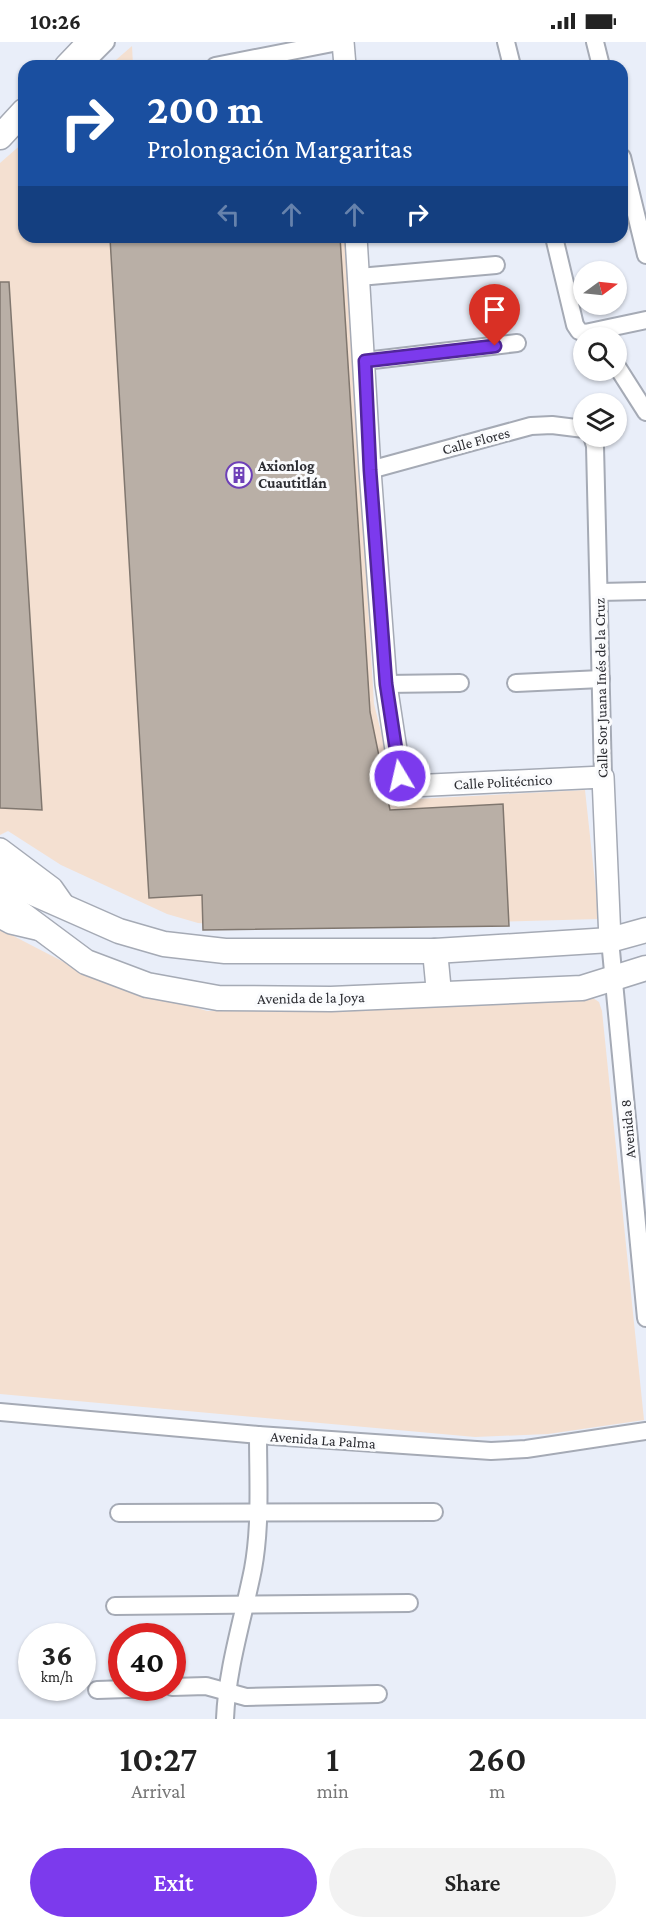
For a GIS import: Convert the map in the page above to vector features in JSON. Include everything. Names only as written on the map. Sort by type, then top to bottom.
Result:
[{"type":"main road","points":[[73,60],[90,42]]},
{"type":"main road","points":[[0,136],[18,117]]},
{"type":"main road","points":[[0,872],[26,890],[119,931],[164,944],[225,951],[435,951],[610,940],[646,930]]},
{"type":"main road","name":"Avenida de la Joya","points":[[0,898],[86,962],[147,985],[218,998],[331,999],[582,988],[646,968]]},
{"type":"main road","points":[[435,951],[440,993]]},
{"type":"street","points":[[89,60],[106,42]]},
{"type":"street","points":[[246,60],[338,42]]},
{"type":"street","points":[[343,42],[344,60]]},
{"type":"street","points":[[506,42],[510,60]]},
{"type":"street","points":[[595,42],[600,60]]},
{"type":"street","points":[[628,182],[646,255]]},
{"type":"street","points":[[356,243],[386,684],[460,683]]},
{"type":"street","points":[[555,243],[575,325],[579,327]]},
{"type":"street","points":[[359,277],[496,265]]},
{"type":"street","points":[[616,327],[646,320]]},
{"type":"street","points":[[365,361],[517,343]]},
{"type":"street","points":[[626,381],[646,412]]},
{"type":"street","name":"Calle Flores","points":[[370,470],[531,426],[552,425],[573,428]]},
{"type":"street","name":"Calle Sor Juana Inés de la Cruz","points":[[595,447],[603,777],[610,940]]},
{"type":"street","points":[[599,592],[646,591]]},
{"type":"street","points":[[516,683],[601,679]]},
{"type":"street","name":"Calle Politécnico","points":[[386,684],[403,784],[410,786],[603,777]]},
{"type":"street","points":[[0,849],[52,888],[66,908]]},
{"type":"street","points":[[0,917],[11,923],[41,930]]},
{"type":"street","name":"Avenida 8","points":[[610,940],[646,1318]]},
{"type":"street","name":"Avenida La Palma","points":[[0,1412],[258,1435],[491,1451],[526,1449],[646,1431]]},
{"type":"street","points":[[225,1719],[226,1692],[253,1566],[257,1513],[258,1435]]},
{"type":"street","points":[[119,1514],[434,1512]]},
{"type":"street","points":[[114,1606],[409,1603]]},
{"type":"street","points":[[186,1687],[206,1686],[246,1697],[378,1694]]},
{"type":"street","points":[[97,1690],[108,1690]]},
{"type":"shaded area","points":[[132,46],[133,60],[116,60]]},
{"type":"shaded area","name":"Axionlog Cuautitlán","points":[[18,147],[18,243],[346,243],[374,704],[398,800],[585,790],[599,919],[268,928],[198,923],[167,914],[61,865],[8,831],[0,835],[0,163]]},
{"type":"shaded area","points":[[0,929],[85,973],[207,1011],[480,1003],[590,996],[599,1002],[602,1011],[644,1420],[548,1434],[475,1437],[0,1394]]},
{"type":"building","name":"Axionlog Cuautitlán","points":[[110,243],[340,243],[370,712],[390,810],[503,804],[509,926],[203,930],[202,895],[149,898]]},
{"type":"building","points":[[0,282],[9,282],[42,810],[0,808]]},
{"type":"place","name":"Axionlog Cuautitlán","points":[[239,475]]},
{"type":"route","points":[[400,776],[386,684],[370,470],[365,361],[495,346]]}]
